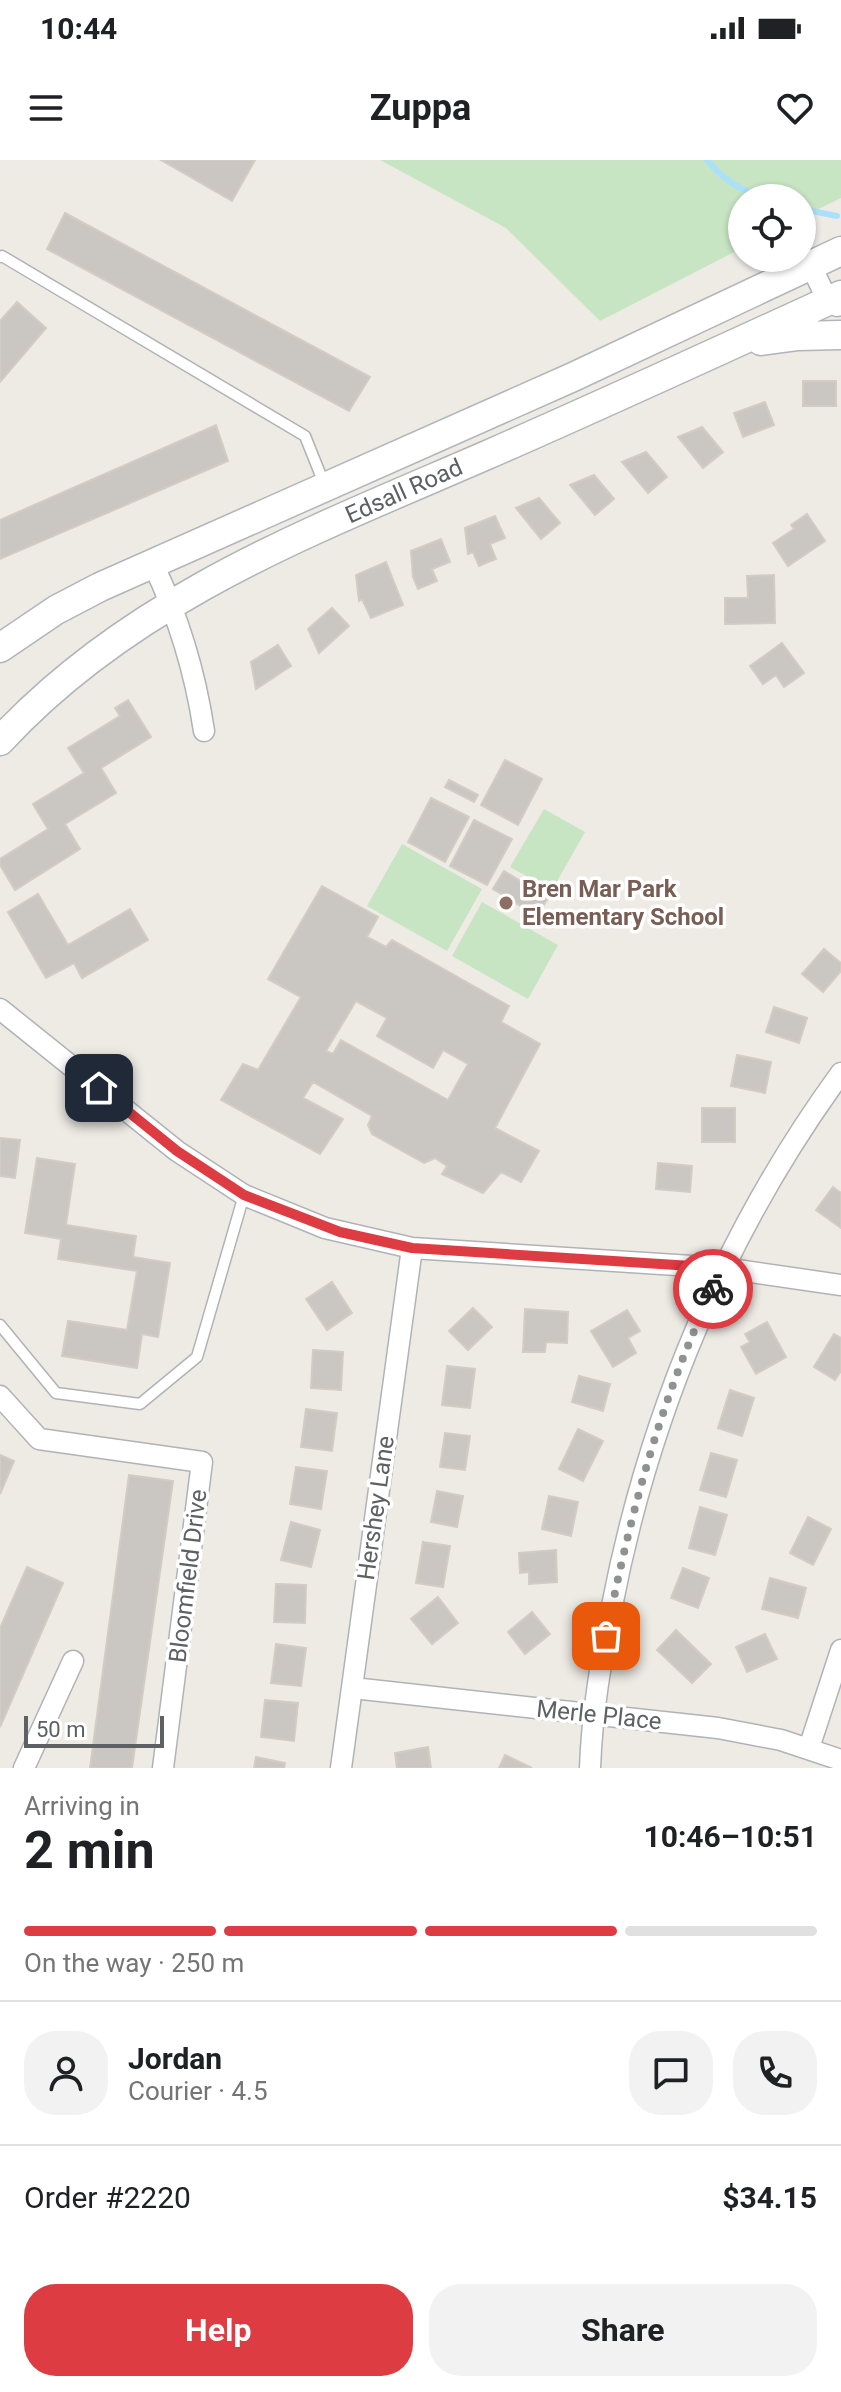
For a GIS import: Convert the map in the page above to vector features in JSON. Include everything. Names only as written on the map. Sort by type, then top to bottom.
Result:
[{"type":"main road","name":"Edsall Road","points":[[816,264],[841,251]]},
{"type":"main road","name":"Edsall Road","points":[[0,741],[61,681],[112,641],[172,603],[581,394],[800,272]]},
{"type":"main road","name":"Edsall Road","points":[[0,648],[56,610],[326,488],[581,394],[718,352],[837,301]]},
{"type":"main road","points":[[718,352],[798,336],[841,335]]},
{"type":"street","points":[[815,272],[837,301]]},
{"type":"street","points":[[153,564],[172,603],[190,657],[204,731]]},
{"type":"street","points":[[0,1009],[177,1151],[244,1195],[340,1232],[412,1248],[723,1268],[841,1285]]},
{"type":"street","points":[[590,1768],[592,1714],[624,1544],[638,1490],[682,1360],[723,1268],[770,1182],[841,1073]]},
{"type":"street","name":"Hershey Lane","points":[[341,1768],[412,1248]]},
{"type":"street","name":"Bloomfield Drive","points":[[0,1396],[39,1439],[202,1462],[163,1768]]},
{"type":"street","points":[[809,1748],[841,1650]]},
{"type":"street","points":[[24,1768],[73,1661]]},
{"type":"street","name":"Merle Place","points":[[353,1688],[718,1728],[809,1748],[841,1760]]},
{"type":"lane","points":[[0,257],[305,436],[326,488]]},
{"type":"lane","points":[[0,1325],[56,1393],[140,1404],[197,1357],[244,1195]]},
{"type":"green space","points":[[380,160],[841,160],[841,198],[816,210],[816,184],[728,184],[728,255],[600,321],[506,228]]},
{"type":"green space","points":[[544,809],[585,832],[552,890],[510,867]]},
{"type":"green space","points":[[402,844],[482,889],[447,951],[367,906]]},
{"type":"green space","points":[[482,902],[558,945],[528,999],[452,956]]},
{"type":"building","points":[[161,160],[255,160],[232,201]]},
{"type":"building","points":[[65,213],[370,377],[349,411],[47,249]]},
{"type":"building","points":[[17,302],[46,328],[0,382],[0,321]]},
{"type":"building","points":[[803,381],[836,381],[836,406],[803,406]]},
{"type":"building","points":[[765,402],[774,425],[743,437],[734,413]]},
{"type":"building","points":[[216,425],[228,461],[0,559],[0,520]]},
{"type":"building","points":[[702,427],[723,452],[703,468],[678,437]]},
{"type":"building","points":[[646,452],[667,477],[648,493],[622,462]]},
{"type":"building","points":[[594,475],[614,499],[595,515],[570,485]]},
{"type":"building","points":[[539,498],[560,523],[541,539],[516,508]]},
{"type":"building","points":[[807,514],[825,541],[788,566],[773,543],[794,529],[791,525]]},
{"type":"building","points":[[495,516],[505,538],[490,544],[496,559],[479,566],[473,552],[468,554],[465,528]]},
{"type":"building","points":[[441,539],[450,562],[432,569],[437,581],[418,589],[413,577],[411,551]]},
{"type":"building","points":[[386,562],[403,605],[371,618],[362,599],[359,601],[356,575]]},
{"type":"building","points":[[774,575],[775,623],[725,624],[725,598],[748,598],[747,576]]},
{"type":"building","points":[[332,608],[349,626],[319,653],[308,629]]},
{"type":"building","points":[[782,643],[804,673],[784,687],[776,675],[763,684],[750,666]]},
{"type":"building","points":[[278,645],[291,666],[256,689],[251,662]]},
{"type":"building","points":[[128,700],[151,737],[101,768],[116,793],[65,824],[80,849],[15,890],[0,865],[0,859],[48,829],[33,804],[84,773],[68,748],[120,716],[115,708]]},
{"type":"building","points":[[505,760],[542,779],[518,825],[481,805]]},
{"type":"building","points":[[449,780],[478,795],[474,802],[445,787]]},
{"type":"building","points":[[431,798],[469,817],[445,862],[408,842]]},
{"type":"building","points":[[474,820],[512,839],[487,885],[450,866]]},
{"type":"building","points":[[504,871],[548,898],[537,916],[493,889]]},
{"type":"building","points":[[322,886],[378,917],[367,937],[386,947],[392,940],[509,1006],[501,1022],[540,1044],[495,1128],[539,1151],[521,1182],[501,1172],[483,1193],[442,1174],[447,1166],[435,1158],[424,1163],[372,1134],[368,1125],[372,1116],[313,1082],[303,1098],[343,1119],[320,1154],[221,1100],[243,1064],[258,1070],[301,997],[268,979]],"holes":[[[356,1001],[387,1018],[377,1036],[433,1068],[443,1050],[468,1064],[448,1100],[341,1040],[333,1054],[326,1051]]]},
{"type":"building","points":[[38,894],[68,945],[130,909],[148,940],[82,978],[74,963],[46,978],[8,912]]},
{"type":"building","points":[[824,949],[841,963],[841,971],[823,992],[802,974]]},
{"type":"building","points":[[774,1007],[807,1018],[799,1043],[766,1032]]},
{"type":"building","points":[[737,1055],[771,1062],[765,1093],[731,1086]]},
{"type":"building","points":[[702,1108],[735,1108],[735,1142],[702,1142]]},
{"type":"building","points":[[0,1138],[20,1140],[15,1178],[0,1176]]},
{"type":"building","points":[[37,1158],[75,1164],[66,1225],[136,1236],[133,1257],[170,1263],[158,1337],[142,1334],[137,1368],[62,1356],[68,1321],[127,1330],[137,1271],[58,1259],[61,1239],[25,1233]]},
{"type":"building","points":[[658,1163],[692,1166],[690,1192],[656,1189]]},
{"type":"building","points":[[833,1187],[841,1193],[841,1228],[816,1210]]},
{"type":"building","points":[[332,1282],[352,1313],[327,1330],[306,1299]]},
{"type":"building","points":[[473,1308],[492,1327],[468,1350],[449,1331]]},
{"type":"building","points":[[525,1309],[568,1312],[567,1343],[546,1342],[545,1352],[523,1352]]},
{"type":"building","points":[[627,1310],[640,1331],[628,1338],[636,1353],[613,1367],[591,1331]]},
{"type":"building","points":[[767,1322],[786,1357],[756,1374],[741,1347],[750,1342],[745,1334]]},
{"type":"building","points":[[834,1334],[841,1338],[841,1371],[835,1380],[814,1367]]},
{"type":"building","points":[[313,1350],[343,1352],[341,1390],[311,1388]]},
{"type":"building","points":[[447,1366],[475,1369],[470,1408],[442,1405]]},
{"type":"building","points":[[579,1376],[610,1384],[603,1411],[572,1402]]},
{"type":"building","points":[[730,1390],[754,1398],[742,1436],[718,1428]]},
{"type":"building","points":[[306,1409],[337,1413],[332,1451],[301,1447]]},
{"type":"building","points":[[578,1429],[603,1441],[583,1481],[559,1469]]},
{"type":"building","points":[[445,1433],[470,1436],[465,1470],[440,1467]]},
{"type":"building","points":[[711,1453],[737,1460],[726,1497],[700,1490]]},
{"type":"building","points":[[0,1455],[14,1461],[0,1494]]},
{"type":"building","points":[[296,1467],[327,1471],[321,1509],[290,1504]]},
{"type":"building","points":[[129,1475],[173,1481],[132,1768],[90,1768]]},
{"type":"building","points":[[437,1491],[463,1496],[457,1527],[431,1522]]},
{"type":"building","points":[[549,1496],[578,1502],[571,1536],[542,1529]]},
{"type":"building","points":[[700,1507],[727,1515],[715,1555],[689,1548]]},
{"type":"building","points":[[808,1517],[831,1529],[813,1565],[790,1553]]},
{"type":"building","points":[[291,1522],[320,1530],[311,1567],[281,1560]]},
{"type":"building","points":[[423,1542],[450,1546],[443,1587],[416,1583]]},
{"type":"building","points":[[556,1550],[557,1582],[529,1584],[529,1572],[520,1573],[519,1553]]},
{"type":"building","points":[[27,1567],[63,1583],[0,1727],[0,1628]]},
{"type":"building","points":[[683,1568],[709,1578],[698,1608],[671,1598]]},
{"type":"building","points":[[770,1578],[806,1588],[798,1618],[762,1609]]},
{"type":"building","points":[[276,1584],[306,1585],[305,1623],[274,1622]]},
{"type":"building","points":[[438,1597],[458,1623],[432,1644],[411,1619]]},
{"type":"building","points":[[532,1612],[550,1634],[525,1654],[508,1632]]},
{"type":"building","points":[[676,1630],[711,1664],[692,1683],[657,1650]]},
{"type":"building","points":[[765,1634],[777,1659],[747,1672],[736,1647]]},
{"type":"building","points":[[276,1644],[306,1648],[301,1686],[271,1683]]},
{"type":"building","points":[[265,1700],[298,1703],[294,1741],[261,1737]]},
{"type":"building","points":[[428,1747],[431,1768],[397,1768],[395,1753]]},
{"type":"building","points":[[505,1755],[532,1768],[499,1768]]},
{"type":"building","points":[[256,1757],[285,1763],[284,1768],[254,1768]]},
{"type":"waterway","points":[[707,160],[733,184]]},
{"type":"waterway","points":[[816,212],[837,216]]},
{"type":"way so far","points":[[606,1636],[638,1490],[682,1360],[713,1289]]},
{"type":"place","name":"Bren Mar Park Elementary School","points":[[506,903]]},
{"type":"route","points":[[99,1088],[177,1151],[244,1195],[325,1228],[412,1248],[723,1268],[713,1289]]}]
